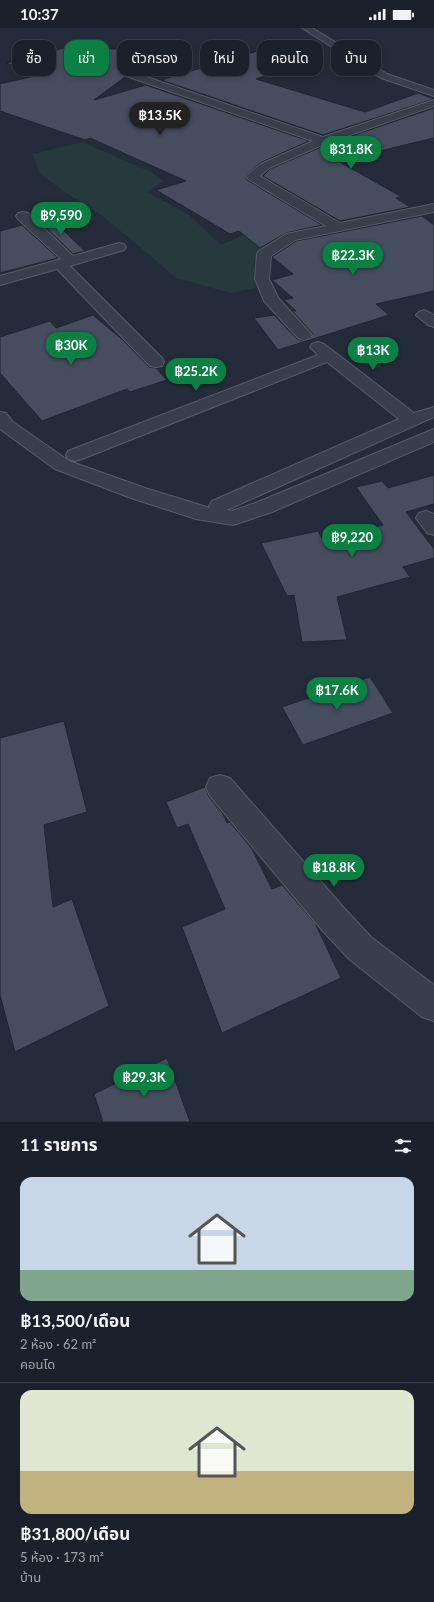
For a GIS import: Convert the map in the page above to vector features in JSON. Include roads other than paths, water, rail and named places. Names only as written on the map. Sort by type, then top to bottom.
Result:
[{"type":"street","points":[[306,28],[384,76],[434,93]]},
{"type":"street","points":[[135,76],[322,141]]},
{"type":"street","points":[[337,227],[252,176],[266,166],[322,141],[434,103]]},
{"type":"street","points":[[412,420],[316,346],[272,301],[262,279],[264,254],[291,237],[337,227],[431,212]]},
{"type":"street","points":[[24,216],[156,362]]},
{"type":"street","points":[[0,282],[119,247]]},
{"type":"street","points":[[75,455],[316,346]]},
{"type":"street","points":[[219,506],[412,420],[434,412]]},
{"type":"street","points":[[2,423],[62,465],[138,493],[203,514],[233,518],[265,507],[434,435]]},
{"type":"street","points":[[220,787],[333,919],[360,948],[434,1005]]}]
